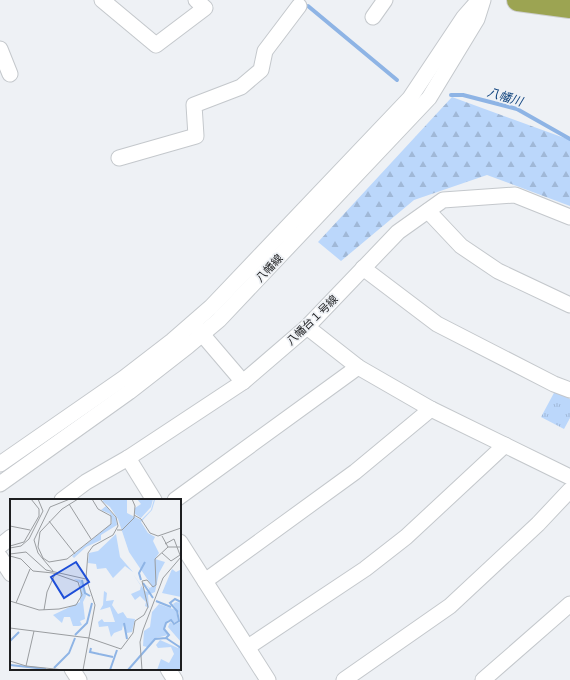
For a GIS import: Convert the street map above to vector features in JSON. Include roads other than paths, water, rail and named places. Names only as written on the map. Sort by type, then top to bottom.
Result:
[{"type":"highway","points":[[518,0],[570,7]]},
{"type":"street","points":[[102,0],[156,45],[205,8],[196,0]]},
{"type":"street","points":[[373,17],[385,0]]},
{"type":"street","name":"八幡線","points":[[0,464],[197,329],[241,276],[410,98],[464,17],[479,0]]},
{"type":"street","name":"八幡線","points":[[0,484],[129,392],[197,329],[274,263],[429,98],[477,19],[483,0]]},
{"type":"street","points":[[120,158],[196,136],[194,105],[241,87],[261,70],[265,51],[298,2]]},
{"type":"street","points":[[0,49],[10,74]]},
{"type":"street","name":"八幡台１号線","points":[[63,499],[86,482],[128,458],[243,382],[307,327],[398,232],[443,200],[515,195],[570,216]]},
{"type":"street","points":[[428,211],[461,246],[498,271],[570,305]]},
{"type":"street","points":[[363,268],[437,324],[554,384],[570,390]]},
{"type":"street","points":[[307,327],[358,367],[431,409],[570,477]]},
{"type":"street","points":[[197,329],[243,382]]},
{"type":"street","points":[[176,499],[358,367]]},
{"type":"street","points":[[205,581],[355,472],[431,409]]},
{"type":"street","points":[[248,647],[365,569],[394,546],[505,445]]},
{"type":"street","points":[[128,458],[153,499]]},
{"type":"street","points":[[344,680],[450,606],[538,524],[570,490]]},
{"type":"street","points":[[0,546],[10,538]]},
{"type":"street","points":[[181,544],[268,680]]},
{"type":"street","points":[[0,557],[10,572]]},
{"type":"street","points":[[483,680],[570,604]]},
{"type":"street","points":[[73,670],[79,680]]},
{"type":"street","points":[[169,670],[175,680]]},
{"type":"waterway","name":"八幡川","points":[[308,6],[397,80]]},
{"type":"waterway","name":"八幡川","points":[[451,95],[463,95],[517,109],[570,139]]}]
